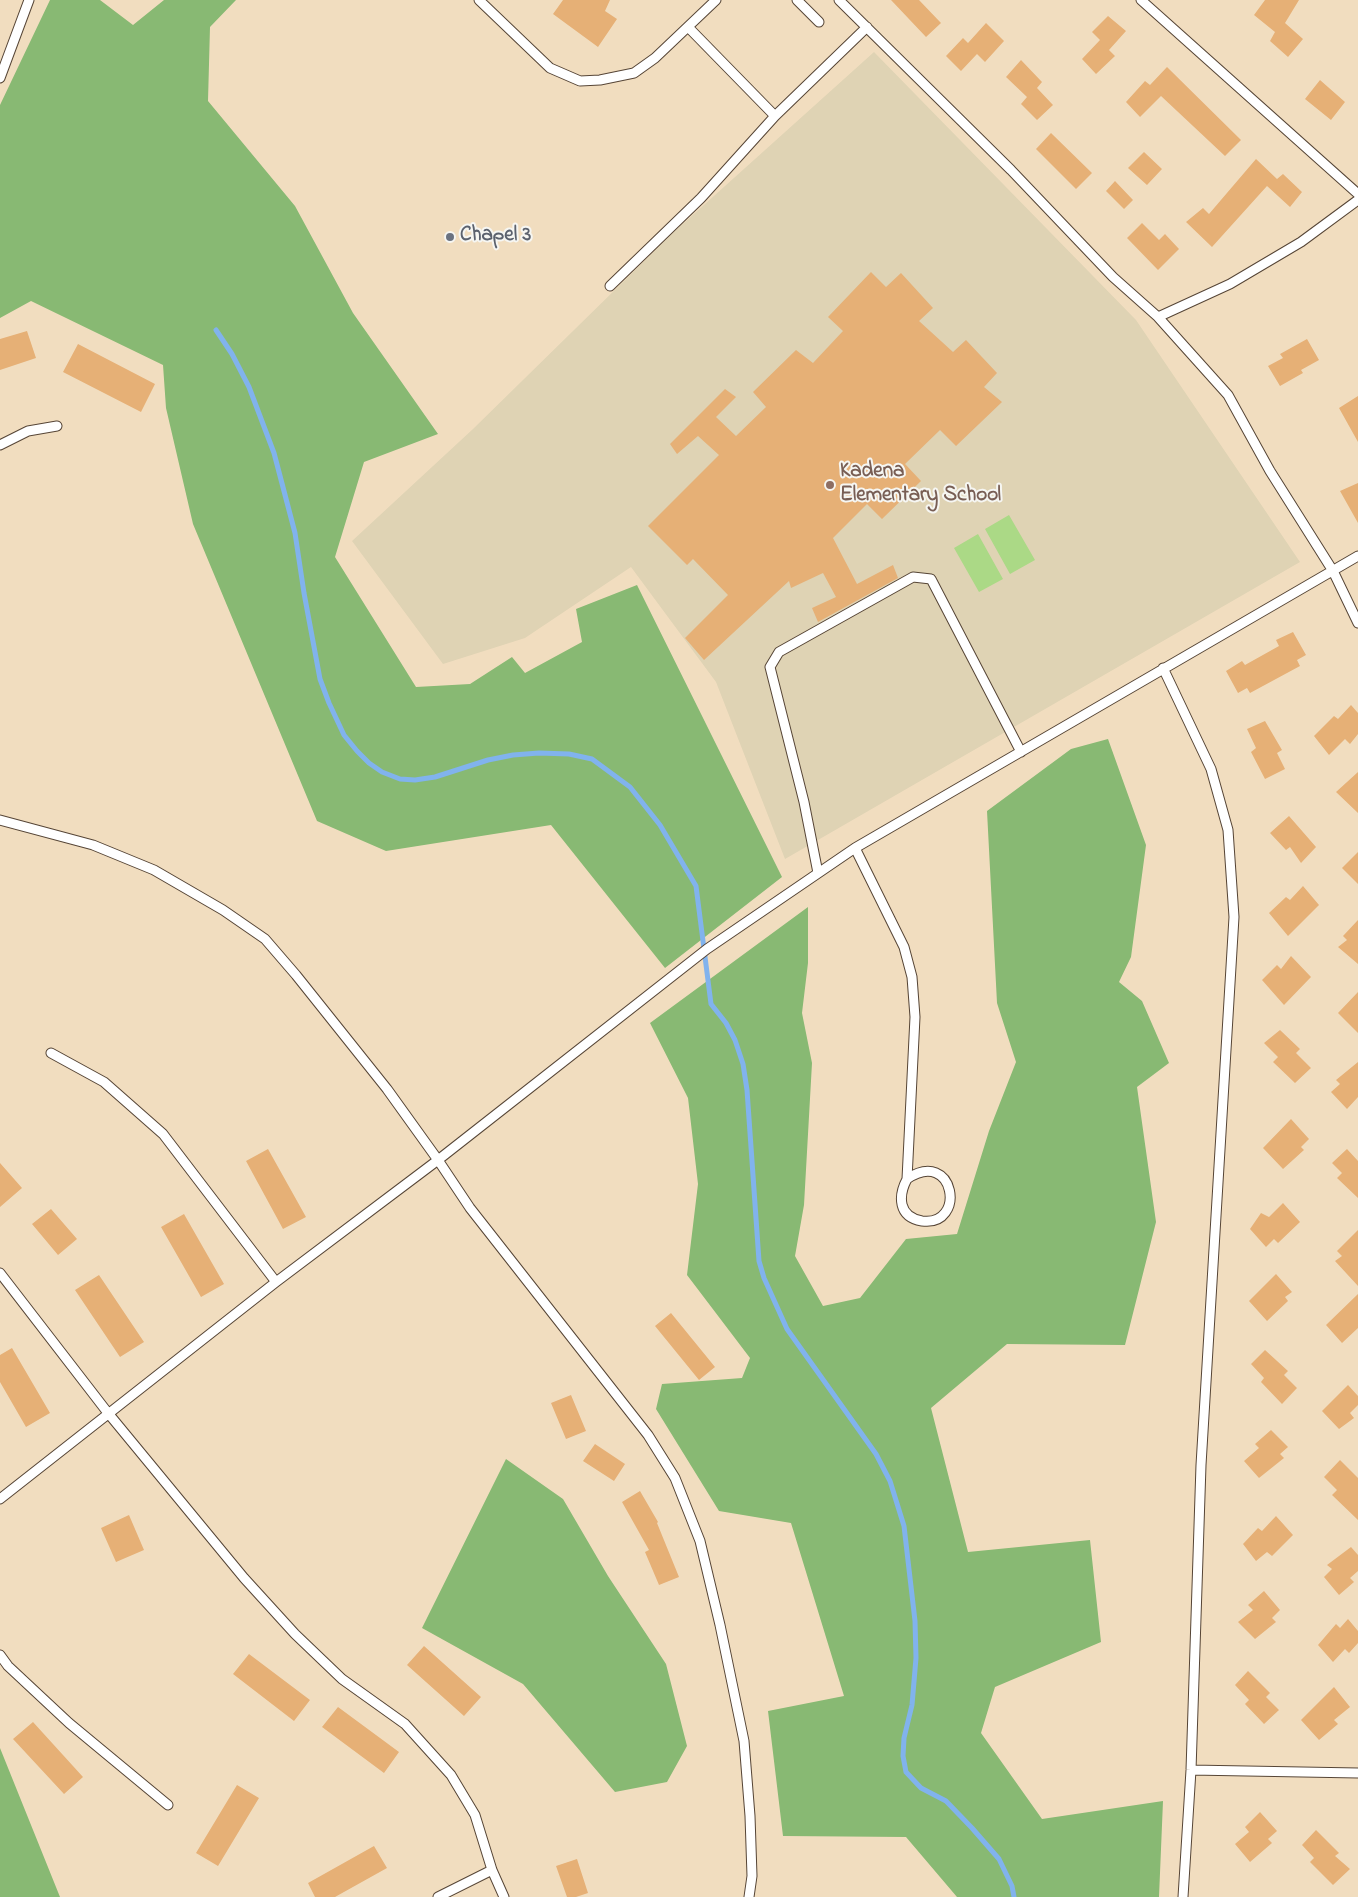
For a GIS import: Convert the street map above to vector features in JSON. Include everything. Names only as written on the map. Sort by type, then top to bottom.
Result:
[{"type":"lane","points":[[0,78],[29,0]]},
{"type":"lane","points":[[479,0],[550,68],[580,81],[600,80],[634,73],[655,58],[716,0]]},
{"type":"lane","points":[[797,0],[819,22]]},
{"type":"lane","points":[[839,0],[1012,170],[1113,277],[1158,317],[1228,395],[1270,471],[1333,570],[1358,623]]},
{"type":"lane","points":[[1141,0],[1358,194]]},
{"type":"lane","points":[[688,27],[775,116]]},
{"type":"lane","points":[[610,286],[701,198],[775,116],[867,27]]},
{"type":"lane","points":[[1158,317],[1230,284],[1254,270],[1301,242],[1358,200]]},
{"type":"lane","points":[[0,445],[28,431],[57,426]]},
{"type":"lane","points":[[0,1499],[276,1282],[438,1160],[707,949],[855,848],[1358,556]]},
{"type":"lane","points":[[818,873],[804,802],[770,667],[779,652],[913,578],[931,579],[1021,752]]},
{"type":"lane","points":[[1163,668],[1211,768],[1228,830],[1234,917],[1201,1465],[1191,1770],[1183,1897]]},
{"type":"lane","points":[[0,820],[94,845],[154,870],[222,910],[264,940],[296,975],[387,1089],[470,1208],[648,1435],[675,1478],[700,1541],[744,1740],[752,1866],[749,1897]]},
{"type":"lane","points":[[855,848],[904,947],[912,977],[915,1017],[907,1179],[901,1190],[901,1202],[907,1214],[917,1220],[935,1220],[943,1215],[949,1206],[951,1196],[949,1186],[943,1178],[933,1172],[924,1171],[917,1172],[907,1179]]},
{"type":"lane","points":[[51,1054],[104,1082],[163,1134],[276,1282]]},
{"type":"lane","points":[[0,1273],[108,1413],[244,1578],[295,1634],[342,1679],[405,1724],[451,1775],[475,1814],[492,1870],[504,1897]]},
{"type":"lane","points":[[0,1655],[8,1666],[69,1723],[168,1805]]},
{"type":"lane","points":[[1191,1770],[1358,1774]]},
{"type":"lane","points":[[438,1897],[492,1870]]},
{"type":"shaded area","name":"Kadena Elementary School","points":[[874,52],[1136,320],[1300,562],[785,859],[716,682],[631,567],[525,638],[443,664],[352,541],[473,429],[675,231]]},
{"type":"green space","points":[[50,0],[100,0],[133,25],[164,0],[236,0],[210,27],[208,101],[295,206],[353,313],[438,434],[364,462],[335,557],[416,687],[470,684],[512,657],[525,673],[582,642],[576,609],[637,585],[782,877],[665,968],[551,825],[386,851],[317,821],[193,524],[166,408],[163,365],[31,301],[0,318],[0,105]]},
{"type":"green space","points":[[1009,515],[1035,560],[1010,574],[985,529]]},
{"type":"green space","points":[[978,534],[1003,579],[979,592],[954,548]]},
{"type":"green space","points":[[1108,739],[1146,845],[1131,957],[1119,982],[1142,1001],[1169,1063],[1137,1087],[1156,1222],[1125,1345],[1007,1344],[931,1408],[968,1552],[1090,1540],[1101,1642],[995,1687],[981,1733],[1042,1819],[1163,1801],[1159,1897],[957,1897],[906,1837],[783,1836],[768,1711],[844,1696],[791,1523],[719,1511],[656,1409],[662,1384],[742,1378],[750,1358],[687,1275],[698,1184],[688,1098],[650,1023],[808,907],[808,963],[802,1013],[812,1063],[804,1205],[795,1256],[823,1306],[860,1298],[906,1239],[957,1234],[989,1131],[1016,1062],[997,1003],[987,811],[1071,749]]},
{"type":"green space","points":[[506,1459],[563,1499],[608,1576],[666,1664],[687,1746],[667,1782],[615,1792],[523,1684],[422,1628]]},
{"type":"green space","points":[[0,1748],[60,1897],[0,1897]]},
{"type":"building","points":[[563,0],[610,0],[605,11],[617,19],[598,47],[553,14]]},
{"type":"building","points":[[891,0],[919,0],[941,23],[926,37]]},
{"type":"building","points":[[1265,0],[1299,0],[1285,23],[1303,39],[1288,57],[1270,41],[1275,32],[1254,15]]},
{"type":"building","points":[[1108,16],[1126,31],[1109,50],[1115,56],[1096,74],[1082,59],[1100,40],[1092,32]]},
{"type":"building","points":[[986,23],[1004,41],[985,62],[977,54],[961,71],[946,56],[963,38],[968,43]]},
{"type":"building","points":[[1021,60],[1042,82],[1037,88],[1053,105],[1037,120],[1021,104],[1027,97],[1006,77]]},
{"type":"building","points":[[1167,67],[1241,140],[1225,156],[1161,96],[1140,117],[1126,102],[1145,81],[1150,85]]},
{"type":"building","points":[[1320,80],[1345,102],[1331,120],[1305,99]]},
{"type":"building","points":[[1051,133],[1092,173],[1076,189],[1036,149]]},
{"type":"building","points":[[1144,152],[1162,169],[1147,185],[1128,168]]},
{"type":"building","points":[[1256,159],[1277,179],[1283,174],[1302,192],[1290,207],[1267,186],[1212,247],[1186,222],[1203,208],[1209,214]]},
{"type":"building","points":[[1115,181],[1133,200],[1124,209],[1106,191]]},
{"type":"building","points":[[1142,223],[1159,240],[1165,234],[1179,249],[1158,270],[1127,238]]},
{"type":"building","points":[[871,272],[886,287],[901,273],[933,308],[919,321],[953,352],[966,340],[997,373],[984,387],[1002,402],[956,446],[940,430],[905,464],[921,481],[882,519],[867,504],[833,538],[857,584],[893,565],[898,578],[818,622],[812,608],[836,597],[823,573],[791,588],[789,581],[704,660],[685,638],[728,595],[693,559],[687,565],[648,526],[719,455],[698,436],[677,454],[670,444],[725,389],[736,397],[716,417],[736,436],[766,407],[753,392],[796,350],[813,363],[843,331],[828,317]]},
{"type":"building","points":[[27,331],[36,358],[0,370],[0,339]]},
{"type":"building","points":[[1307,339],[1319,360],[1301,370],[1303,373],[1280,386],[1268,366],[1283,358],[1280,354]]},
{"type":"building","points":[[78,344],[155,384],[141,412],[63,372]]},
{"type":"building","points":[[1358,396],[1358,442],[1339,408]]},
{"type":"building","points":[[1358,483],[1358,523],[1340,491]]},
{"type":"building","points":[[1293,632],[1306,655],[1297,660],[1300,666],[1250,693],[1247,688],[1238,693],[1226,671],[1242,661],[1245,665],[1279,646],[1276,640]]},
{"type":"building","points":[[1351,705],[1358,713],[1358,734],[1350,744],[1345,739],[1329,755],[1314,736],[1334,716],[1338,719]]},
{"type":"building","points":[[1265,721],[1282,750],[1277,753],[1285,769],[1265,779],[1251,752],[1256,748],[1247,729]]},
{"type":"building","points":[[1358,772],[1358,813],[1336,792]]},
{"type":"building","points":[[1289,816],[1316,847],[1301,863],[1290,847],[1286,850],[1270,833]]},
{"type":"building","points":[[1358,852],[1358,884],[1342,868]]},
{"type":"building","points":[[1303,886],[1319,905],[1288,936],[1269,913],[1286,897],[1290,900]]},
{"type":"building","points":[[1358,920],[1358,964],[1338,947],[1347,940],[1343,936]]},
{"type":"building","points":[[1291,956],[1311,977],[1284,1005],[1262,980],[1277,965],[1281,969]]},
{"type":"building","points":[[1358,992],[1358,1033],[1338,1013]]},
{"type":"building","points":[[1280,1030],[1300,1049],[1296,1053],[1311,1068],[1295,1083],[1273,1062],[1278,1057],[1264,1043]]},
{"type":"building","points":[[1358,1062],[1358,1097],[1347,1109],[1331,1092],[1340,1084],[1336,1080]]},
{"type":"building","points":[[1291,1119],[1309,1139],[1301,1147],[1304,1150],[1283,1169],[1263,1148]]},
{"type":"building","points":[[268,1149],[306,1217],[283,1229],[246,1161]]},
{"type":"building","points":[[1347,1149],[1358,1161],[1358,1198],[1337,1178],[1342,1173],[1332,1163]]},
{"type":"building","points":[[0,1163],[22,1188],[0,1207]]},
{"type":"building","points":[[1283,1203],[1300,1222],[1278,1243],[1274,1239],[1266,1247],[1250,1229],[1261,1213],[1269,1217]]},
{"type":"building","points":[[51,1209],[77,1239],[58,1255],[32,1224]]},
{"type":"building","points":[[184,1214],[224,1284],[201,1297],[161,1227]]},
{"type":"building","points":[[1358,1230],[1358,1286],[1335,1261],[1342,1256],[1337,1251]]},
{"type":"building","points":[[1276,1274],[1292,1292],[1285,1297],[1288,1301],[1267,1321],[1249,1301]]},
{"type":"building","points":[[99,1275],[144,1342],[120,1357],[75,1290]]},
{"type":"building","points":[[1358,1294],[1358,1328],[1342,1343],[1326,1325]]},
{"type":"building","points":[[671,1313],[715,1367],[699,1380],[655,1326]]},
{"type":"building","points":[[12,1348],[50,1413],[26,1427],[0,1382],[0,1355]]},
{"type":"building","points":[[1265,1350],[1288,1371],[1284,1375],[1297,1388],[1282,1404],[1261,1382],[1264,1378],[1251,1364]]},
{"type":"building","points":[[1348,1385],[1358,1396],[1358,1405],[1350,1413],[1354,1418],[1339,1429],[1322,1411]]},
{"type":"building","points":[[571,1395],[586,1431],[566,1439],[551,1403]]},
{"type":"building","points":[[1271,1430],[1288,1447],[1280,1454],[1284,1458],[1259,1478],[1244,1461],[1259,1448],[1255,1444]]},
{"type":"building","points":[[595,1444],[625,1464],[614,1481],[583,1461]]},
{"type":"building","points":[[1340,1460],[1358,1478],[1358,1520],[1332,1495],[1337,1490],[1324,1477]]},
{"type":"building","points":[[640,1491],[658,1522],[679,1577],[659,1585],[645,1552],[649,1550],[622,1502]]},
{"type":"building","points":[[129,1515],[144,1550],[116,1562],[101,1528]]},
{"type":"building","points":[[1276,1516],[1293,1535],[1272,1556],[1267,1552],[1256,1561],[1243,1544],[1258,1528],[1262,1531]]},
{"type":"building","points":[[1351,1547],[1358,1555],[1358,1571],[1350,1578],[1354,1582],[1339,1595],[1324,1577],[1332,1569],[1327,1565]]},
{"type":"building","points":[[1264,1591],[1280,1610],[1272,1618],[1276,1622],[1255,1639],[1238,1622],[1253,1610],[1248,1605]]},
{"type":"building","points":[[1348,1619],[1358,1631],[1358,1643],[1349,1653],[1345,1649],[1333,1662],[1318,1645],[1336,1624],[1340,1628]]},
{"type":"building","points":[[424,1646],[481,1697],[464,1716],[407,1665]]},
{"type":"building","points":[[249,1654],[310,1700],[294,1721],[233,1674]]},
{"type":"building","points":[[1248,1671],[1270,1693],[1266,1697],[1279,1710],[1264,1724],[1245,1704],[1249,1700],[1235,1685]]},
{"type":"building","points":[[1334,1687],[1350,1707],[1334,1720],[1338,1724],[1319,1740],[1301,1720]]},
{"type":"building","points":[[338,1707],[399,1752],[384,1773],[322,1727]]},
{"type":"building","points":[[33,1722],[83,1777],[64,1794],[13,1739]]},
{"type":"building","points":[[237,1785],[259,1798],[218,1866],[196,1853]]},
{"type":"building","points":[[1260,1812],[1277,1831],[1268,1839],[1272,1843],[1250,1862],[1235,1844],[1249,1832],[1245,1827]]},
{"type":"building","points":[[1316,1830],[1339,1853],[1335,1856],[1350,1869],[1333,1885],[1310,1862],[1314,1858],[1302,1845]]},
{"type":"building","points":[[374,1846],[387,1868],[335,1897],[315,1897],[308,1883]]},
{"type":"building","points":[[577,1859],[588,1893],[576,1897],[567,1897],[556,1866]]},
{"type":"waterway","points":[[216,330],[232,354],[249,387],[274,453],[295,533],[320,679],[344,735],[357,751],[382,772],[400,779],[415,780],[435,777],[488,760],[513,755],[539,753],[569,754],[592,759],[630,787],[660,825],[696,886],[711,1004],[726,1023],[735,1040],[743,1064],[747,1090],[759,1261],[764,1278],[787,1329],[876,1454],[890,1481],[904,1526],[915,1621],[916,1658],[912,1705],[904,1738],[903,1756],[906,1772],[921,1788],[946,1801],[999,1859],[1012,1886],[1014,1897]]},
{"type":"place","name":"Chapel 3","points":[[450,237]]},
{"type":"place","name":"Kadena Elementary School","points":[[830,485]]}]
